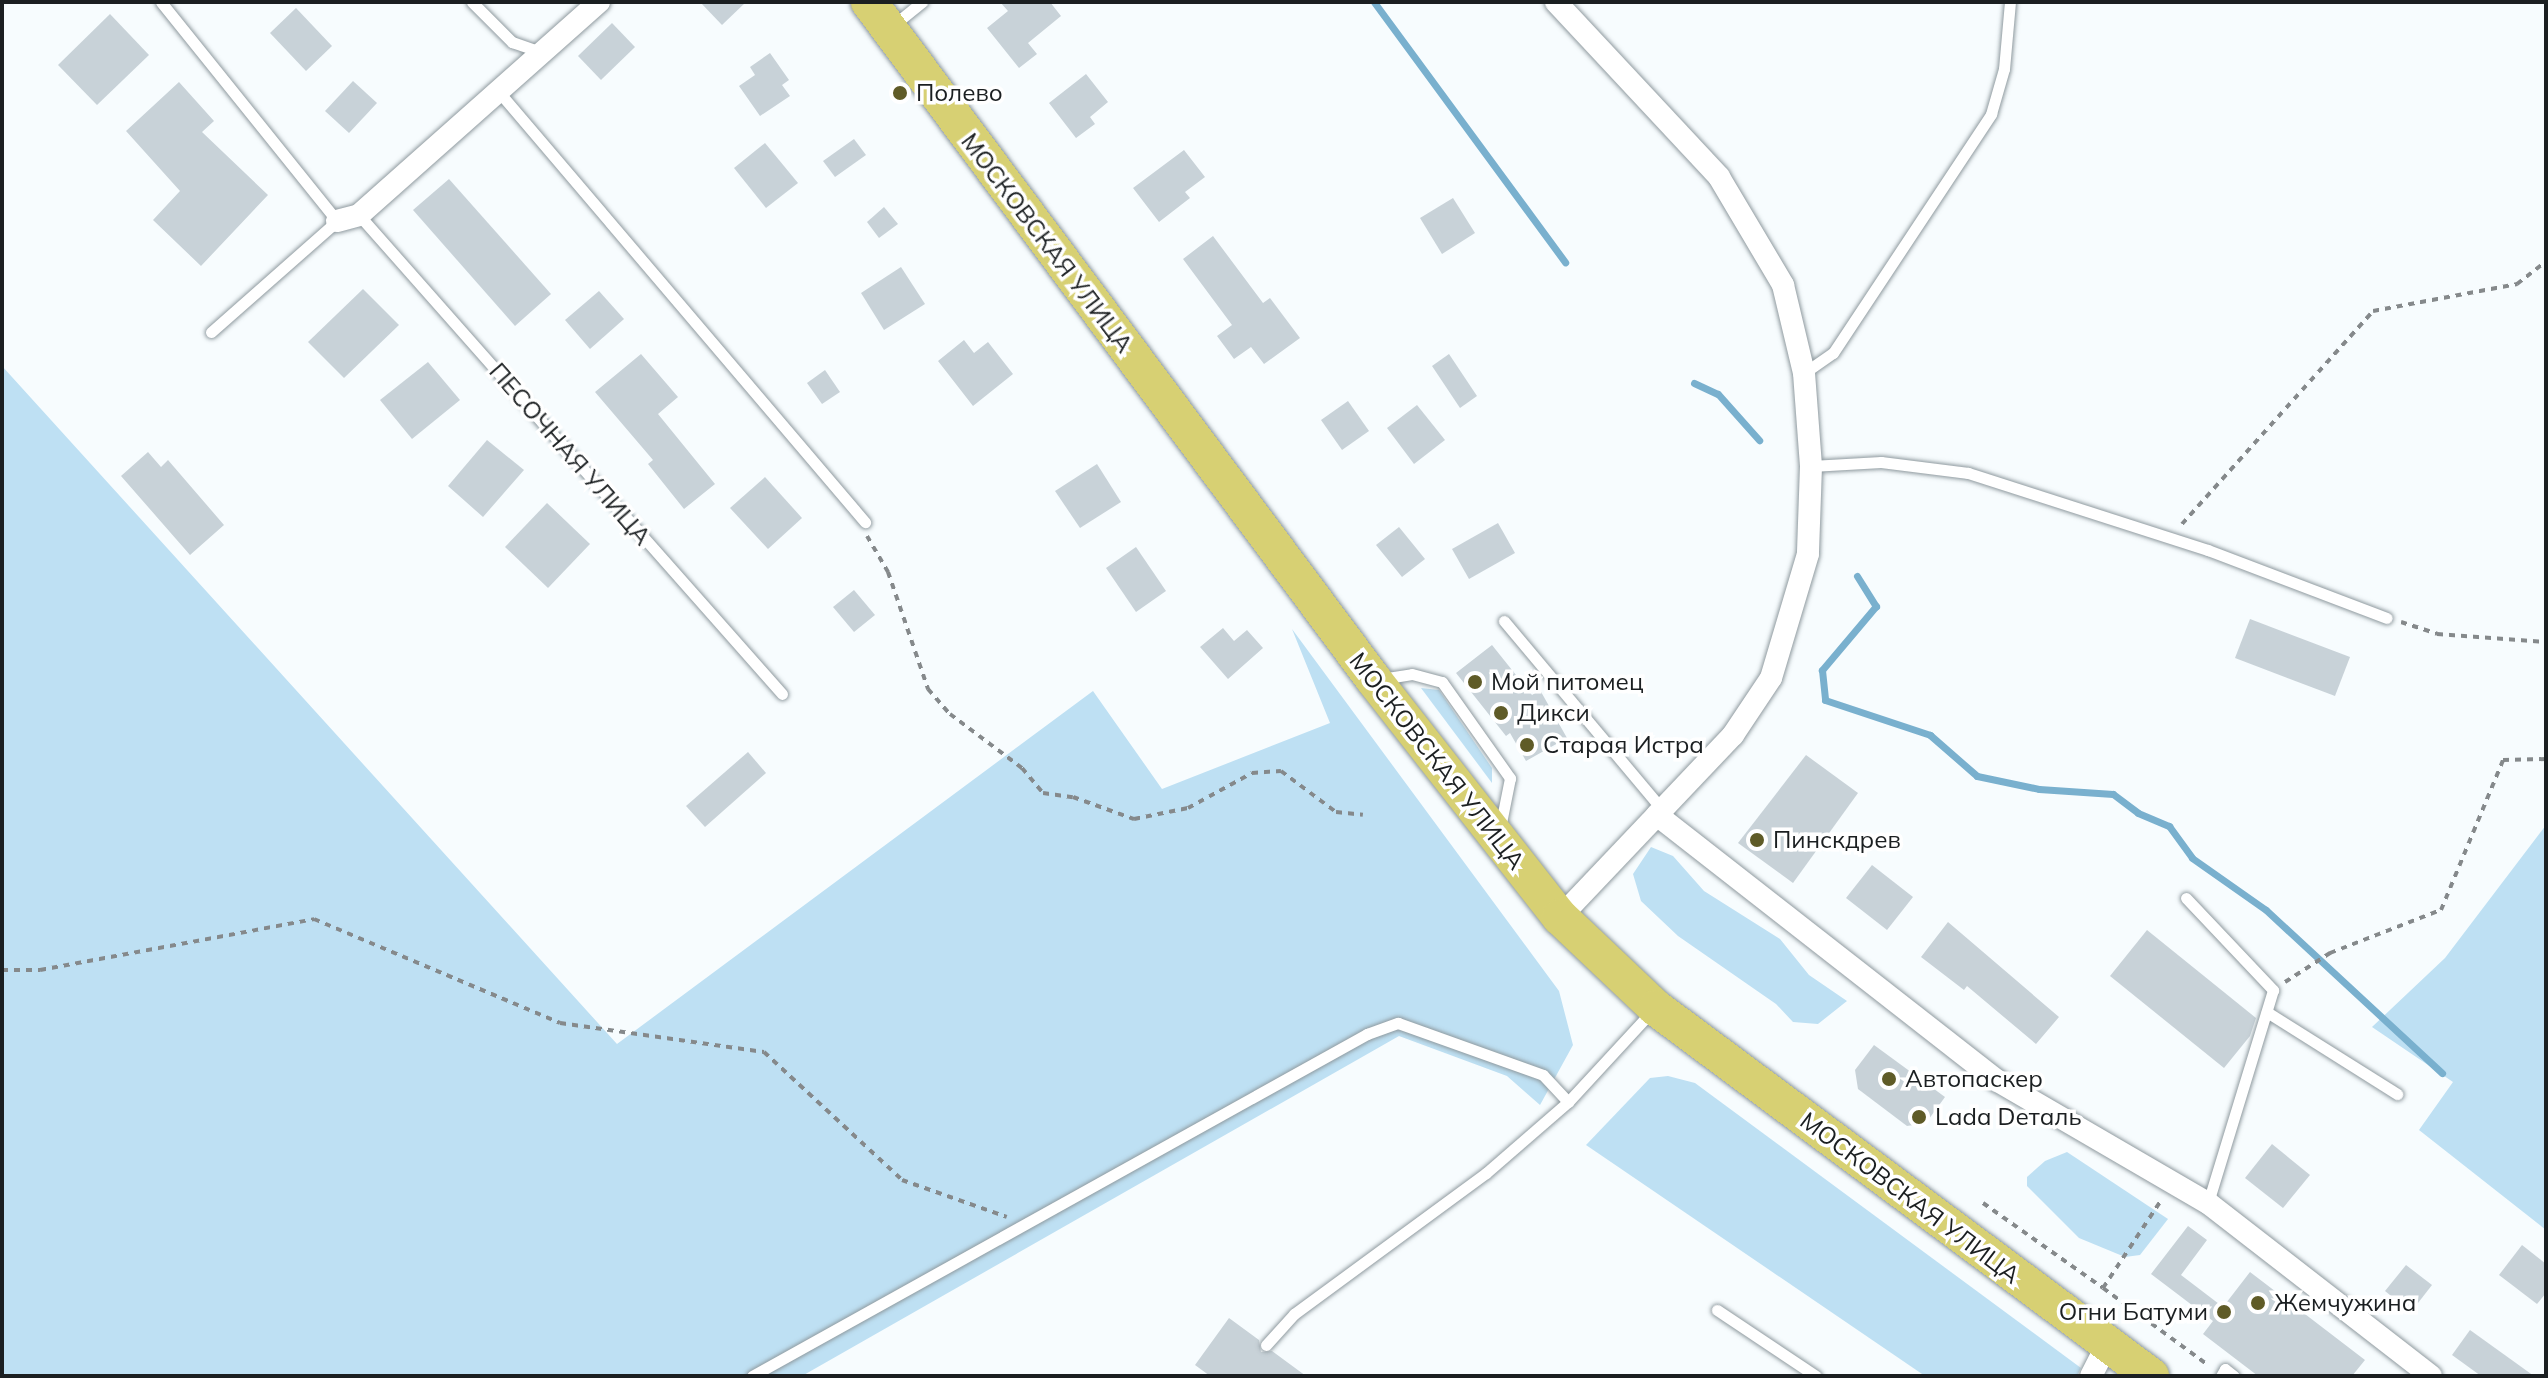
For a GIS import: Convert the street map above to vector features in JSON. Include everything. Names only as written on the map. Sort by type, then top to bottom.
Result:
[{"type":"main road","name":"МОСКОВСКАЯ УЛИЦА","points":[[879,15],[1374,680],[1560,917],[1656,1008],[2099,1360],[2148,1375]]},
{"type":"street","points":[[348,218],[499,92],[599,2]]},
{"type":"street","points":[[1556,2],[1719,177],[1783,285],[1804,373],[1811,466],[1808,554],[1771,678],[1733,735],[1560,917]]},
{"type":"street","points":[[1660,812],[1998,1081],[2208,1203],[2431,1376]]},
{"type":"lane","name":"ПЕСОЧНАЯ УЛИЦА","points":[[161,2],[348,218],[782,694]]},
{"type":"lane","points":[[472,2],[512,42],[541,52]]},
{"type":"lane","points":[[879,15],[922,2]]},
{"type":"lane","points":[[1804,373],[1833,353],[1991,114],[2004,69],[2010,2]]},
{"type":"lane","points":[[499,92],[865,522]]},
{"type":"lane","points":[[211,332],[348,218]]},
{"type":"lane","points":[[1811,466],[1881,462],[1968,473],[2171,538],[2387,618]]},
{"type":"lane","points":[[1504,621],[1660,812]]},
{"type":"lane","points":[[1374,680],[1412,674],[1442,682],[1510,778],[1498,841]]},
{"type":"lane","points":[[2186,898],[2273,990],[2208,1203]]},
{"type":"lane","points":[[1266,1345],[1294,1314],[1486,1173],[1568,1102],[1656,1008]]},
{"type":"lane","points":[[2267,1012],[2397,1094]]},
{"type":"lane","points":[[752,1376],[1367,1034],[1398,1023],[1543,1075],[1568,1102]]},
{"type":"lane","points":[[1717,1310],[1816,1376]]},
{"type":"path","points":[[2171,538],[2373,311],[2517,284],[2546,261]]},
{"type":"path","points":[[865,522],[869,545],[888,572],[916,641],[928,689],[950,714],[1022,768],[1043,793],[1073,797],[1134,819],[1188,808],[1252,773],[1281,771],[1336,812],[1363,815]]},
{"type":"path","points":[[2387,618],[2437,634],[2546,642]]},
{"type":"path","points":[[2273,990],[2309,963],[2330,953],[2441,910],[2503,760],[2546,759]]},
{"type":"path","points":[[2,970],[40,970],[314,919],[560,1023],[764,1052],[902,1180],[1028,1224]]},
{"type":"path","points":[[2103,1288],[2170,1181]]},
{"type":"path","points":[[1983,1203],[2225,1376]]},
{"type":"shaded area","points":[[2,366],[617,1044],[1093,691],[1162,789],[1330,723],[1292,629],[1559,991],[1573,1045],[1540,1105],[1507,1076],[1399,1036],[802,1376],[2,1376]]},
{"type":"shaded area","points":[[1421,688],[1439,690],[1492,768],[1492,783]]},
{"type":"shaded area","points":[[2546,825],[2546,1230],[2419,1130],[2453,1082],[2372,1027],[2445,958]]},
{"type":"shaded area","points":[[1651,847],[1673,856],[1704,891],[1780,939],[1809,975],[1847,1001],[1818,1024],[1793,1022],[1776,1004],[1678,936],[1641,901],[1633,874]]},
{"type":"shaded area","points":[[1668,1076],[1695,1083],[2081,1368],[2077,1376],[1925,1376],[1586,1145],[1650,1078]]},
{"type":"shaded area","points":[[2067,1152],[2168,1219],[2140,1255],[2125,1257],[2079,1238],[2027,1186],[2027,1177],[2045,1161]]},
{"type":"building","points":[[700,2],[746,2],[722,25]]},
{"type":"building","points":[[1000,2],[1050,2],[1061,16],[1028,43],[1037,54],[1019,68],[987,28],[1008,11]]},
{"type":"building","points":[[296,8],[332,46],[306,71],[270,33]]},
{"type":"building","points":[[110,14],[149,55],[97,105],[58,65]]},
{"type":"building","points":[[612,23],[635,47],[601,80],[578,56]]},
{"type":"building","points":[[770,53],[789,80],[782,85],[790,96],[760,116],[739,86],[755,75],[750,67]]},
{"type":"building","points":[[1086,74],[1108,102],[1090,117],[1095,124],[1076,138],[1049,103]]},
{"type":"building","points":[[353,81],[377,103],[349,133],[325,111]]},
{"type":"building","points":[[179,82],[214,121],[202,132],[268,195],[201,266],[153,220],[180,191],[126,131]]},
{"type":"building","points":[[854,139],[866,155],[835,177],[823,161]]},
{"type":"building","points":[[765,143],[798,183],[766,208],[734,168]]},
{"type":"building","points":[[1184,150],[1205,177],[1185,192],[1190,198],[1159,222],[1133,188]]},
{"type":"building","points":[[449,179],[551,294],[515,326],[413,210]]},
{"type":"building","points":[[1453,198],[1475,233],[1442,254],[1420,218]]},
{"type":"building","points":[[884,207],[898,224],[879,238],[867,222]]},
{"type":"building","points":[[1213,236],[1263,303],[1270,298],[1300,338],[1264,364],[1251,347],[1234,359],[1217,336],[1232,325],[1183,259]]},
{"type":"building","points":[[901,267],[925,304],[884,330],[861,293]]},
{"type":"building","points":[[363,289],[399,325],[344,378],[308,342]]},
{"type":"building","points":[[599,291],[624,319],[590,349],[565,320]]},
{"type":"building","points":[[964,340],[974,353],[988,342],[1013,374],[973,406],[938,361]]},
{"type":"building","points":[[641,354],[678,397],[658,414],[715,484],[684,509],[648,464],[653,460],[595,392]]},
{"type":"building","points":[[1449,354],[1477,396],[1460,408],[1432,366]]},
{"type":"building","points":[[428,362],[460,400],[412,439],[380,400]]},
{"type":"building","points":[[825,370],[840,392],[822,404],[807,383]]},
{"type":"building","points":[[1348,401],[1369,431],[1342,450],[1321,420]]},
{"type":"building","points":[[1417,405],[1445,440],[1414,464],[1387,428]]},
{"type":"building","points":[[487,440],[524,470],[483,517],[448,486]]},
{"type":"building","points":[[148,452],[161,467],[168,460],[224,525],[190,555],[121,476]]},
{"type":"building","points":[[1097,464],[1121,502],[1080,528],[1055,491]]},
{"type":"building","points":[[765,477],[802,518],[768,549],[730,508]]},
{"type":"building","points":[[547,503],[590,544],[548,588],[505,547]]},
{"type":"building","points":[[1498,523],[1515,553],[1469,579],[1452,549]]},
{"type":"building","points":[[1399,527],[1425,559],[1402,577],[1376,545]]},
{"type":"building","points":[[1136,547],[1166,591],[1136,612],[1106,568]]},
{"type":"building","points":[[854,590],[875,615],[854,632],[833,607]]},
{"type":"building","points":[[2250,619],[2350,657],[2335,696],[2235,658]]},
{"type":"building","points":[[1223,628],[1234,641],[1247,630],[1263,648],[1228,679],[1200,647]]},
{"type":"building","points":[[1492,645],[1532,695],[1540,690],[1567,738],[1526,761],[1510,733],[1506,736],[1456,673]]},
{"type":"building","points":[[748,752],[766,773],[705,827],[686,806]]},
{"type":"building","points":[[1806,755],[1858,793],[1793,883],[1738,843]]},
{"type":"building","points":[[1872,865],[1913,897],[1887,930],[1846,898]]},
{"type":"building","points":[[1948,922],[2059,1017],[2036,1044],[1967,986],[1964,990],[1921,957]]},
{"type":"building","points":[[2147,930],[2256,1018],[2250,1036],[2224,1068],[2110,976]]},
{"type":"building","name":"Автопаскер","points":[[1874,1045],[1945,1097],[1926,1123],[1907,1126],[1858,1089],[1855,1070]]},
{"type":"building","points":[[2272,1144],[2310,1175],[2283,1208],[2245,1178]]},
{"type":"building","name":"Жемчужина","points":[[2188,1226],[2207,1240],[2181,1275],[2223,1307],[2250,1272],[2365,1360],[2352,1376],[2258,1376],[2203,1334],[2213,1321],[2151,1274]]},
{"type":"building","points":[[2522,1245],[2546,1264],[2546,1293],[2537,1304],[2499,1275]]},
{"type":"building","points":[[2406,1265],[2432,1285],[2411,1312],[2385,1291]]},
{"type":"building","points":[[1229,1318],[1259,1340],[1261,1352],[1272,1351],[1306,1376],[1210,1376],[1195,1365]]},
{"type":"building","points":[[2470,1330],[2534,1376],[2481,1376],[2452,1355]]},
{"type":"waterway","points":[[1374,2],[1565,262]]},
{"type":"waterway","points":[[1694,383],[1718,394],[1759,440]]},
{"type":"waterway","points":[[1857,576],[1876,606],[1822,670],[1825,700],[1930,735],[1977,776],[2039,789],[2113,794],[2138,813],[2169,826],[2192,858],[2266,910],[2442,1073]]},
{"type":"place","name":"Полево","points":[[900,93]]},
{"type":"place","name":"Мой питомец","points":[[1475,682]]},
{"type":"place","name":"Дикси","points":[[1501,713]]},
{"type":"place","name":"Старая Истра","points":[[1527,745]]},
{"type":"place","name":"Пинскдрев","points":[[1757,840]]},
{"type":"place","name":"Автопаскер","points":[[1889,1079]]},
{"type":"place","name":"Lada Dеталь","points":[[1919,1117]]},
{"type":"place","name":"Жемчужина","points":[[2258,1303]]},
{"type":"place","name":"Огни Батуми","points":[[2224,1312]]}]
